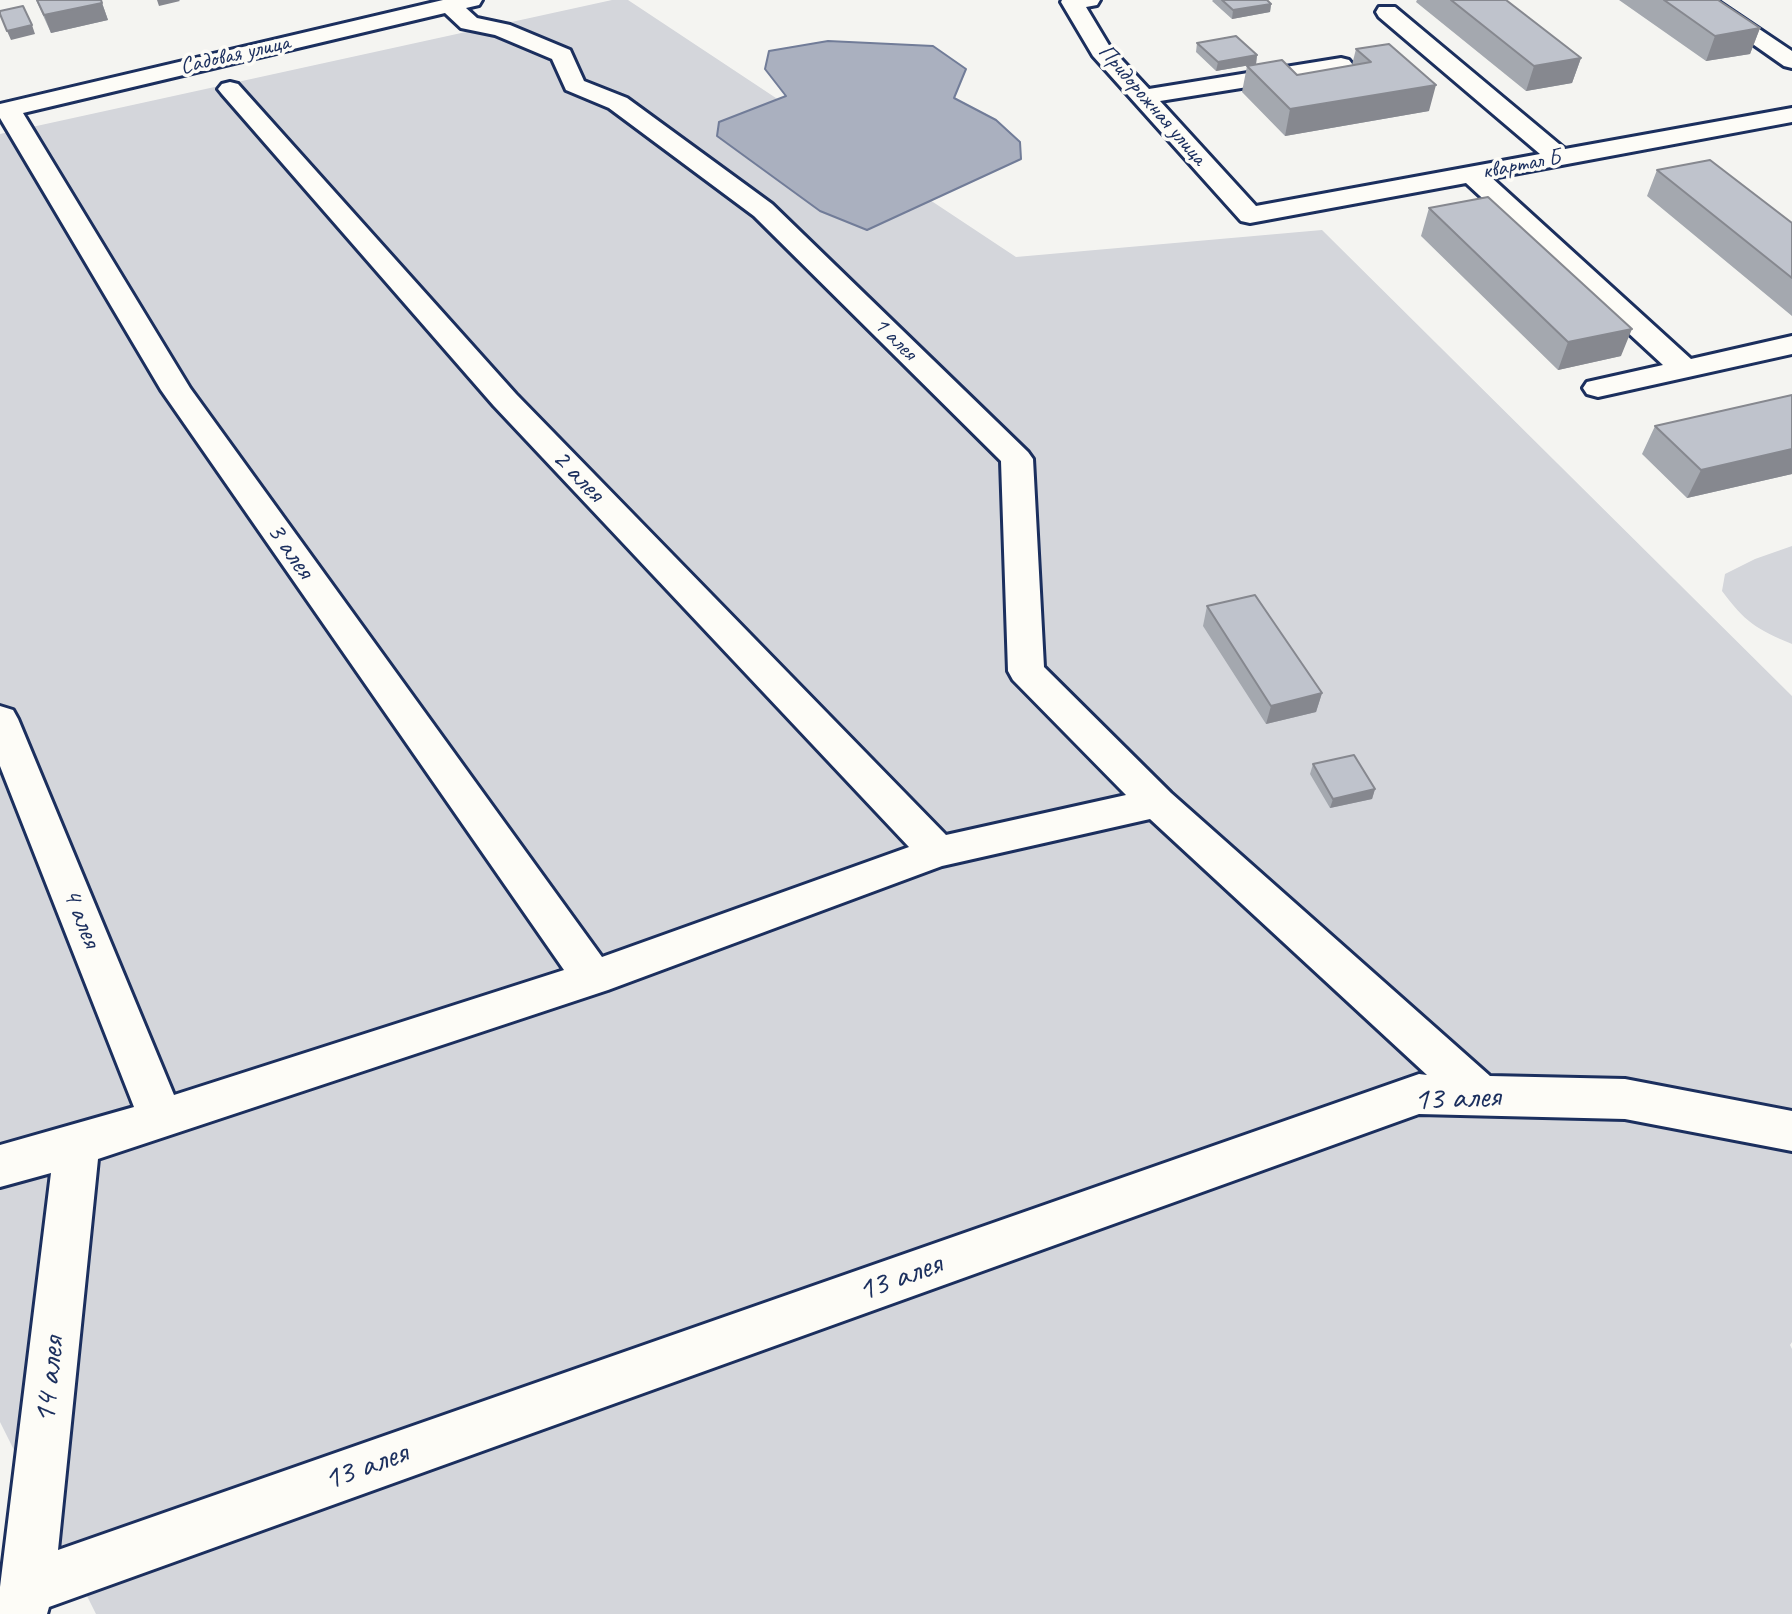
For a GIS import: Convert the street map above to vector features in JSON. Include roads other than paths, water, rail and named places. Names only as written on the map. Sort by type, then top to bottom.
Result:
[{"type":"street","name":"Придорожная улица","points":[[1073,0],[1101,51],[1250,215]]},
{"type":"street","points":[[1701,0],[1792,61]]},
{"type":"street","name":"Садовая улица","points":[[4,111],[460,3]]},
{"type":"street","name":"1 алея","points":[[460,3],[469,23],[502,30],[562,55],[574,85],[618,103],[764,210],[1017,459],[1026,671],[1157,803],[1480,1095]]},
{"type":"street","points":[[1387,12],[1559,158]]},
{"type":"street","points":[[1143,97],[1341,65]]},
{"type":"street","name":"2 алея","points":[[230,89],[505,400],[938,852]]},
{"type":"street","name":"3 алея","points":[[4,111],[176,390],[593,978]]},
{"type":"street","name":"квартал Б","points":[[1250,215],[1792,115]]},
{"type":"street","points":[[1668,138],[1699,162]]},
{"type":"street","points":[[1472,174],[1685,369]]},
{"type":"street","points":[[1598,388],[1792,345]]},
{"type":"street","name":"4 алея","points":[[0,719],[161,1118]]},
{"type":"street","points":[[0,1166],[77,1146],[593,978],[938,852],[1157,803]]},
{"type":"street","name":"13 алея","points":[[24,1601],[1419,1094],[1625,1099],[1792,1131]]},
{"type":"street","name":"14 алея","points":[[24,1601],[77,1146]]},
{"type":"water","points":[[828,41],[933,46],[966,69],[954,98],[996,120],[1020,142],[1021,159],[867,230],[820,211],[717,136],[719,122],[786,96],[765,69],[769,51]]}]
